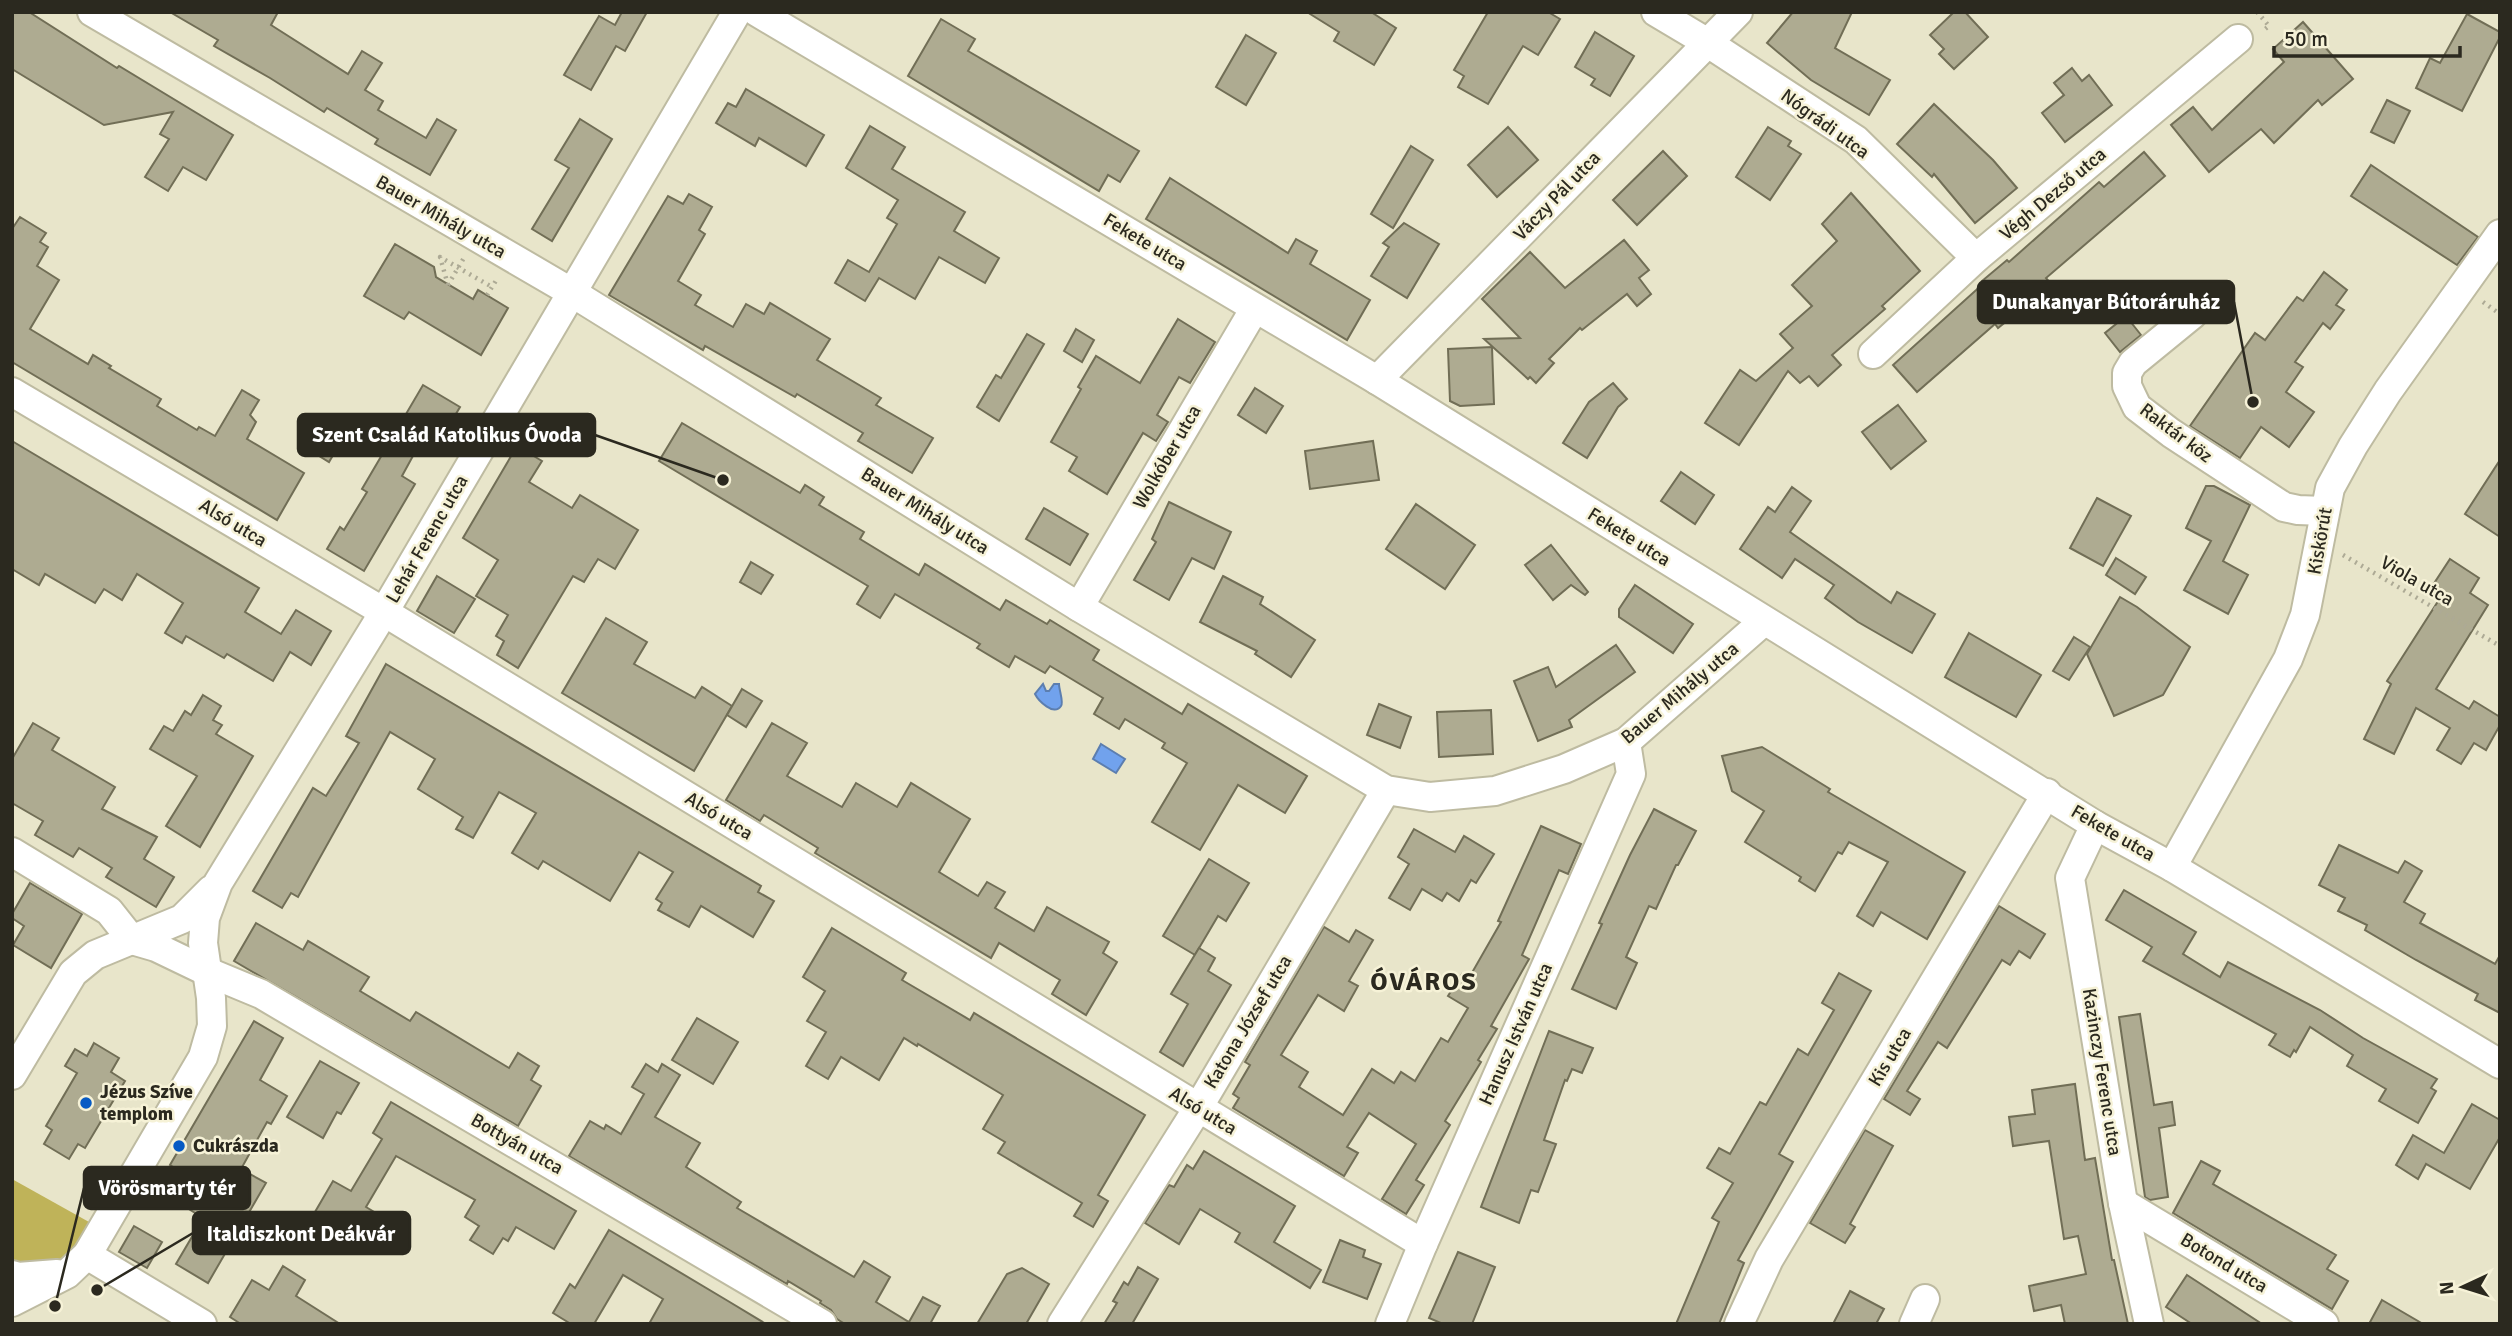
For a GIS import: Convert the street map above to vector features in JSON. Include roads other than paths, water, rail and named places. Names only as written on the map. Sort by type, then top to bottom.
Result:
[{"type":"street","name":"Bauer Mihály utca","points":[[92,12],[571,292],[1079,607],[1386,790],[1430,797],[1495,791],[1564,769],[1626,742],[1764,621]]},
{"type":"street","name":"Lehár Ferenc utca","points":[[218,883],[384,612],[737,12]]},
{"type":"street","name":"Fekete utca","points":[[757,12],[1377,380],[2095,825],[2172,867],[2500,1064]]},
{"type":"street","name":"Nógrádi utca","points":[[1656,12],[1708,43],[1856,141],[1976,258]]},
{"type":"street","name":"Váczy Pál utca","points":[[1377,380],[1738,12]]},
{"type":"street","name":"Végh Dezső utca","points":[[1873,354],[1976,258],[2238,39]]},
{"type":"street","name":"Kiskörút","points":[[2172,867],[2288,659],[2305,614],[2330,488],[2381,402],[2500,233]]},
{"type":"street","name":"Wolkóber utca","points":[[1079,607],[1255,308]]},
{"type":"street","name":"Raktár köz","points":[[2193,314],[2133,363],[2127,373],[2127,386],[2137,407],[2171,433],[2284,507],[2324,511]]},
{"type":"street","name":"Alsó utca","points":[[12,392],[384,612],[1423,1244]]},
{"type":"street","name":"Hanusz István utca","points":[[1390,1324],[1631,774],[1626,742]]},
{"type":"street","name":"Katona József utca","points":[[1062,1324],[1198,1108],[1386,790]]},
{"type":"street","name":"Kis utca","points":[[1739,1324],[1769,1259],[2047,793]]},
{"type":"street","name":"Kazinczy Ferenc utca","points":[[2095,825],[2070,878],[2123,1203],[2149,1324]]},
{"type":"street","points":[[12,852],[108,911],[132,940]]},
{"type":"street","points":[[12,1075],[73,973],[95,955],[182,919],[218,883]]},
{"type":"street","points":[[12,1303],[77,1264],[203,1057],[212,1026],[203,943],[205,918],[218,883]]},
{"type":"street","name":"Bottyán utca","points":[[132,940],[156,947],[261,994],[822,1324]]},
{"type":"street","points":[[212,1026],[234,1004],[244,998],[261,994]]},
{"type":"street","name":"Botond utca","points":[[2123,1203],[2324,1324]]},
{"type":"street","points":[[12,1275],[18,1277],[77,1264],[202,1324]]},
{"type":"water","points":[[1043,684],[1046,691],[1049,691],[1054,684],[1059,684],[1062,702],[1058,709],[1050,709],[1035,694]]},
{"type":"water","points":[[1101,744],[1125,759],[1116,773],[1093,759]]},
{"type":"place","name":"Dunakanyar Bútoráruház","points":[[2253,402]]},
{"type":"place","name":"Szent Család Katolikus Óvoda","points":[[723,480]]},
{"type":"place","name":"Jézus Szíve templom","points":[[86,1103]]},
{"type":"place","name":"Cukrászda","points":[[179,1146]]},
{"type":"place","name":"Italdiszkont Deákvár","points":[[97,1290]]},
{"type":"place","name":"Vörösmarty tér","points":[[55,1306]]},
{"type":"district","name":"ÓVÁROS","points":[[1424,982]]}]
